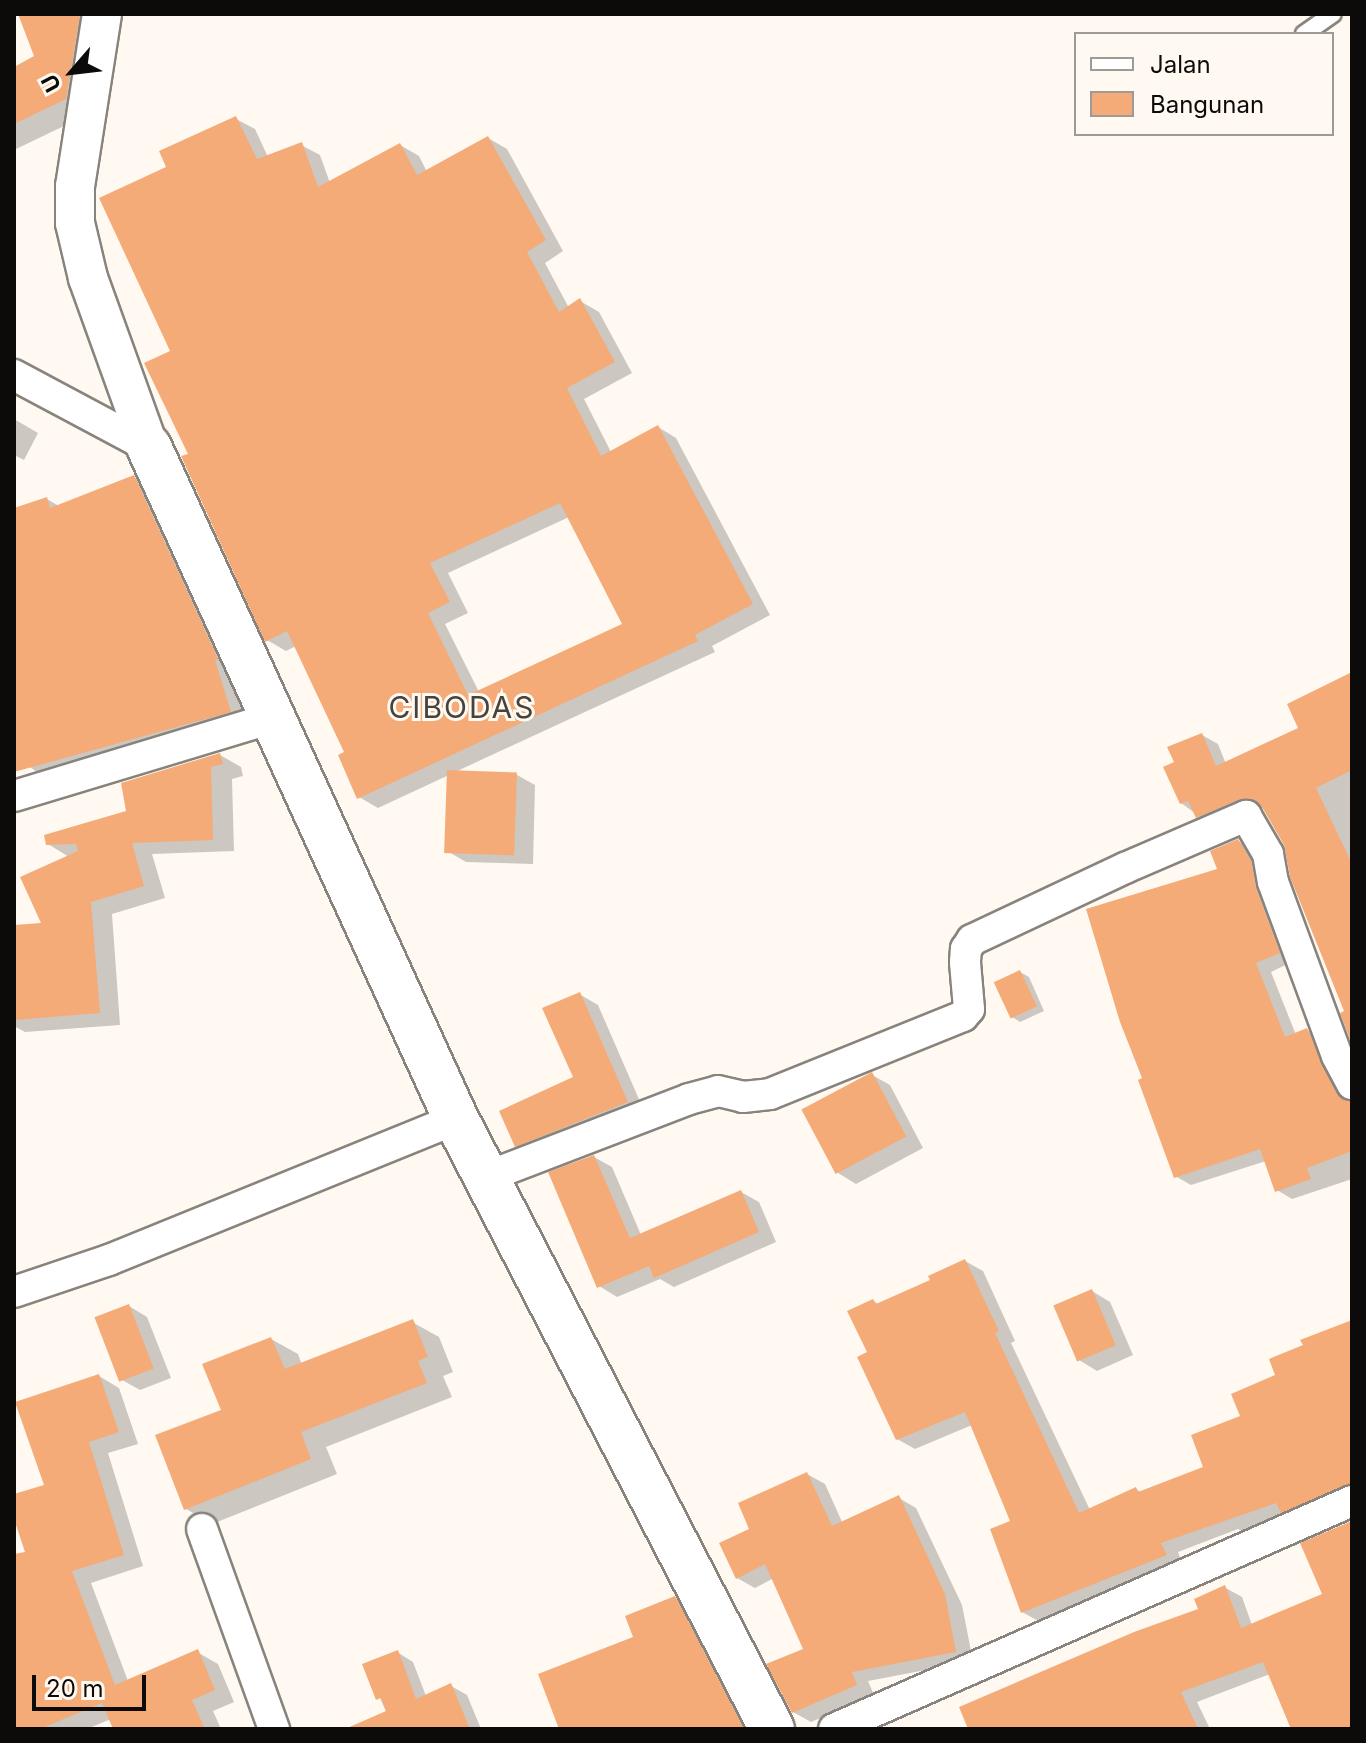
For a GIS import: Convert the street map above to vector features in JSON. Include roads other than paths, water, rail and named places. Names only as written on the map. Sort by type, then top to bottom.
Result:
[{"type":"main road","points":[[149,447],[456,1119],[772,1729]]},
{"type":"street","points":[[102,14],[75,186],[75,223],[88,278],[149,447]]},
{"type":"street","points":[[14,375],[149,447]]},
{"type":"street","points":[[14,796],[273,718]]},
{"type":"street","points":[[486,1177],[689,1099],[718,1091],[743,1097],[770,1094],[963,1016],[969,1009],[965,962],[966,949],[972,940],[1246,816],[1268,854],[1283,911],[1337,1056],[1352,1084]]},
{"type":"street","points":[[14,1292],[109,1260],[456,1119]]},
{"type":"street","points":[[834,1729],[1352,1501]]},
{"type":"street","points":[[202,1529],[274,1729]]},
{"type":"lane","points":[[1307,32],[1333,14]]},
{"type":"district","name":"CIBODAS","points":[[462,707]]}]
